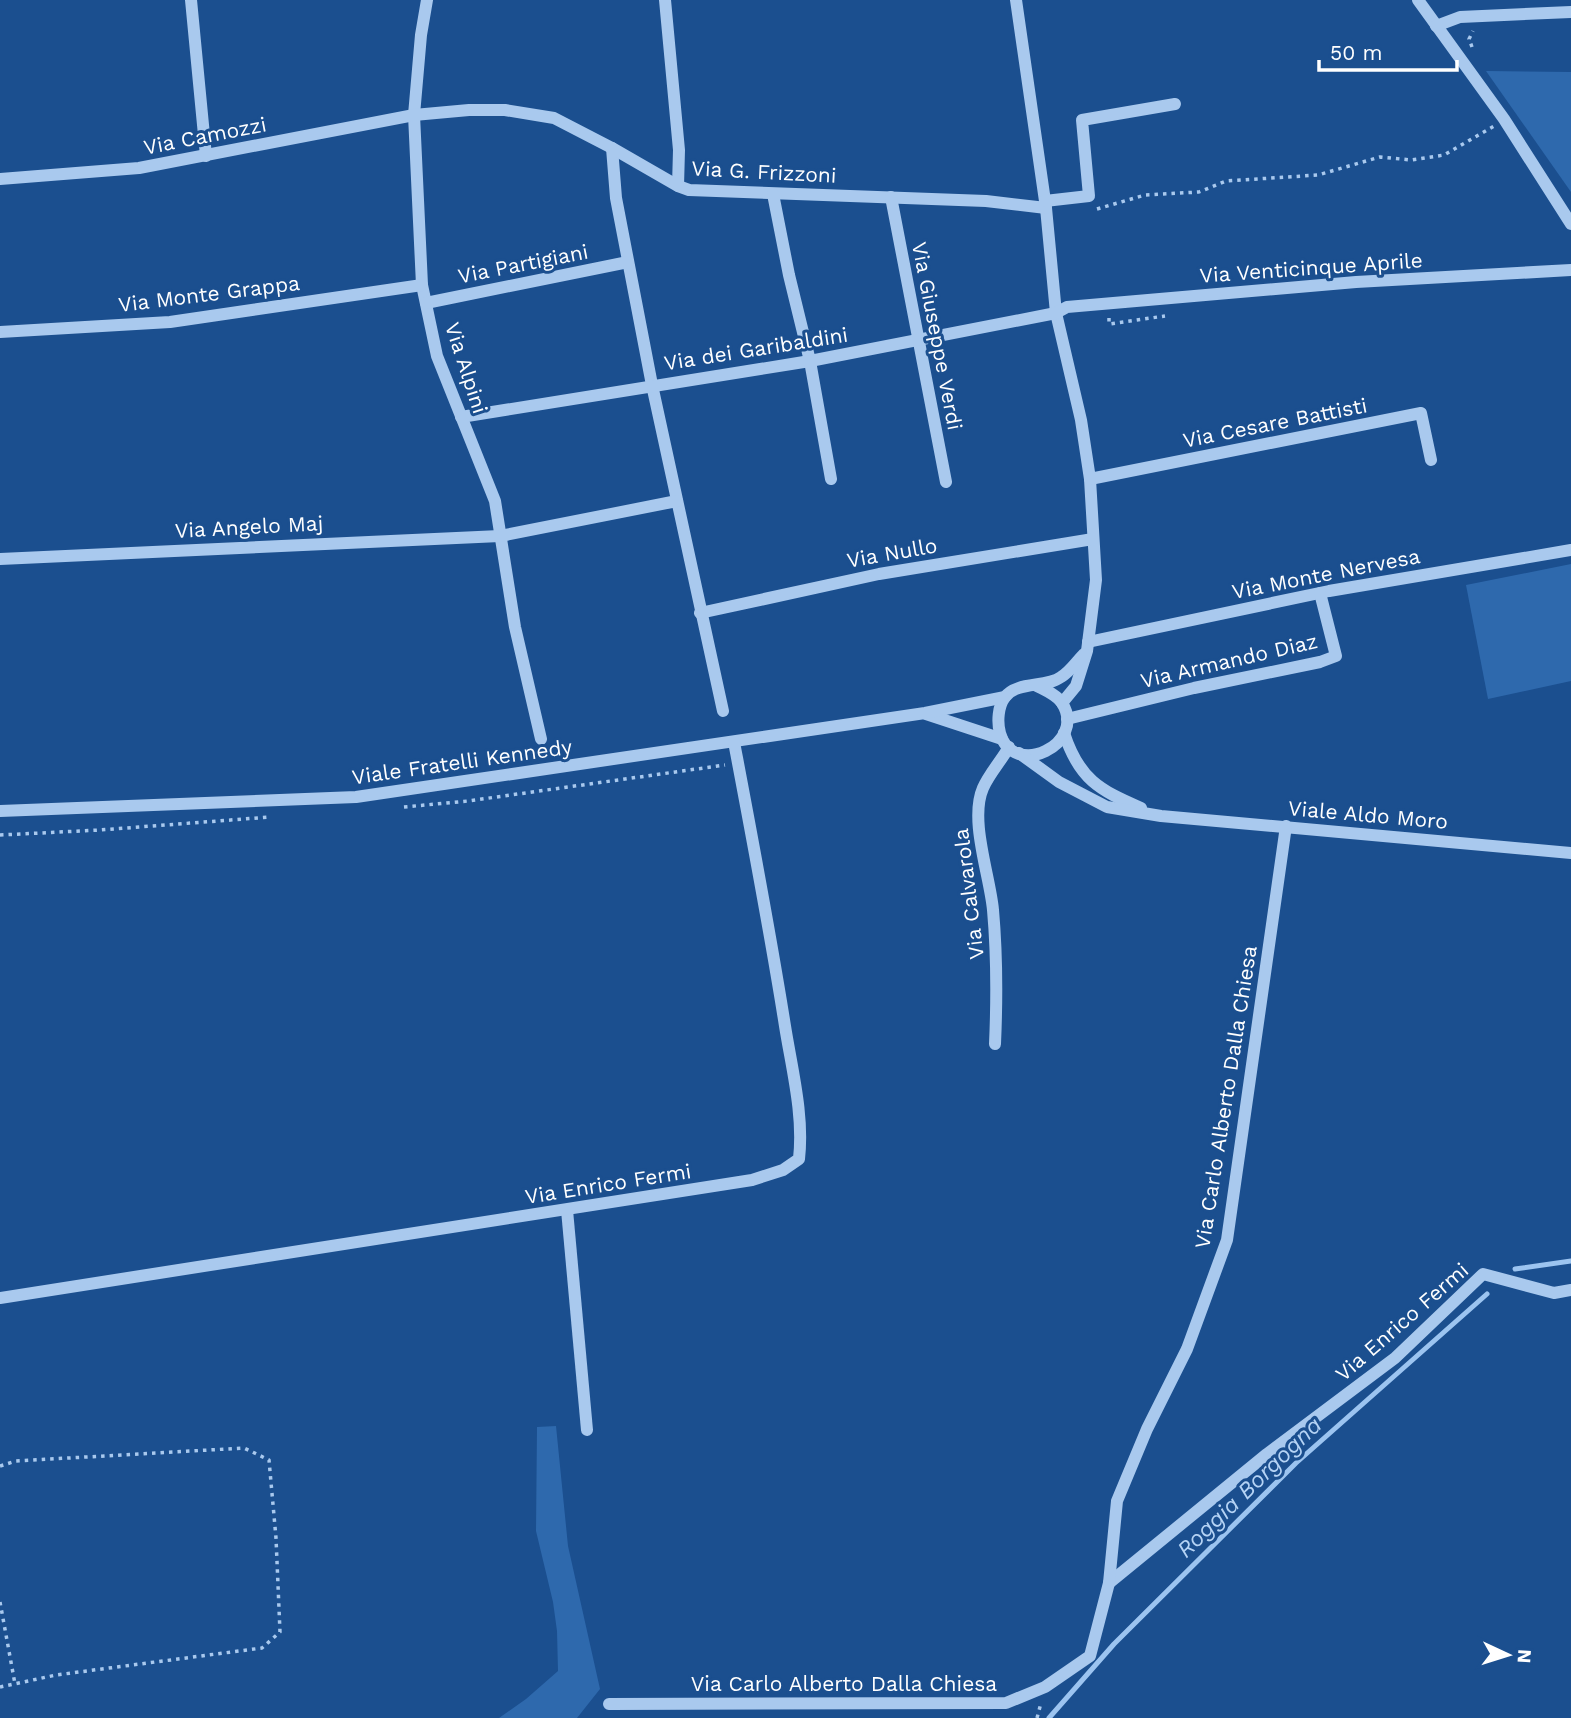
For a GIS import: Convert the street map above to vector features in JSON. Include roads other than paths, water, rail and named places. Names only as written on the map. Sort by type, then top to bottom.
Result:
[{"type":"street","points":[[191,0],[205,156]]},
{"type":"street","name":"Via Alpini","points":[[427,0],[414,115],[422,285],[437,356],[495,500],[515,627],[541,739]]},
{"type":"street","points":[[665,0],[678,150],[678,186]]},
{"type":"street","points":[[1016,0],[1045,204],[1056,313],[1081,420],[1090,479],[1096,580],[1088,647],[1076,686],[1062,703]]},
{"type":"street","points":[[1418,0],[1504,119],[1571,224]]},
{"type":"street","points":[[1436,26],[1460,17],[1571,12]]},
{"type":"street","name":"Via G. Frizzoni","points":[[414,115],[469,110],[538,114],[564,122],[689,190],[1045,204],[1089,195],[1082,120],[1175,104]]},
{"type":"street","name":"Via Camozzi","points":[[0,179],[139,168],[414,115]]},
{"type":"street","points":[[612,148],[616,198],[652,385],[723,711]]},
{"type":"street","points":[[773,194],[810,361],[831,479]]},
{"type":"street","name":"Via Giuseppe Verdi","points":[[891,197],[946,482]]},
{"type":"street","name":"Via Partigiani","points":[[426,303],[628,262]]},
{"type":"street","name":"Via Venticinque Aprile","points":[[1056,313],[1067,307],[1356,282],[1571,271]]},
{"type":"street","name":"Via Monte Grappa","points":[[0,332],[170,322],[422,285]]},
{"type":"street","name":"Via dei Garibaldini","points":[[461,417],[810,361],[1056,313]]},
{"type":"street","name":"Via Cesare Battisti","points":[[1090,479],[1422,413],[1431,460]]},
{"type":"street","name":"Via Angelo Maj","points":[[0,559],[500,536],[677,501]]},
{"type":"street","name":"Via Nullo","points":[[700,613],[879,574],[1093,538]]},
{"type":"street","name":"Via Monte Nervesa","points":[[1088,647],[1320,593],[1571,550]]},
{"type":"street","name":"Via Armando Diaz","points":[[1067,719],[1194,688],[1320,662],[1335,656],[1320,593]]},
{"type":"street","points":[[1035,685],[1050,692],[1062,703],[1067,719],[1058,744],[1046,752],[1033,755],[1010,746],[997,719],[1005,697],[1015,689],[1060,678],[1088,647]]},
{"type":"street","name":"Viale Fratelli Kennedy","points":[[0,811],[356,797],[925,713],[1005,697]]},
{"type":"street","name":"Viale Fratelli Kennedy","points":[[925,713],[1010,746]]},
{"type":"street","name":"Viale Aldo Moro","points":[[1064,733],[1078,767],[1106,793],[1161,816]]},
{"type":"street","name":"Via Enrico Fermi","points":[[0,1298],[752,1180],[783,1170],[799,1159],[802,1136],[766,907],[734,742]]},
{"type":"street","name":"Viale Aldo Moro","points":[[1010,746],[1059,782],[1107,807],[1161,816],[1571,853]]},
{"type":"street","name":"Via Calvarola","points":[[995,1044],[998,963],[993,906],[981,847],[979,810],[983,788],[1010,746]]},
{"type":"street","name":"Via Carlo Alberto Dalla Chiesa","points":[[609,1704],[1006,1703],[1045,1687],[1090,1656],[1109,1583],[1117,1501],[1147,1429],[1187,1349],[1227,1240],[1286,827]]},
{"type":"street","points":[[567,1210],[587,1430]]},
{"type":"street","name":"Via Enrico Fermi","points":[[1109,1583],[1268,1454],[1395,1358],[1483,1274],[1554,1293],[1571,1290]]},
{"type":"waterway","name":"Roggia Borgogna","points":[[1515,1269],[1571,1261]]},
{"type":"waterway","name":"Roggia Borgogna","points":[[1049,1718],[1114,1644],[1296,1463],[1487,1294]]}]
